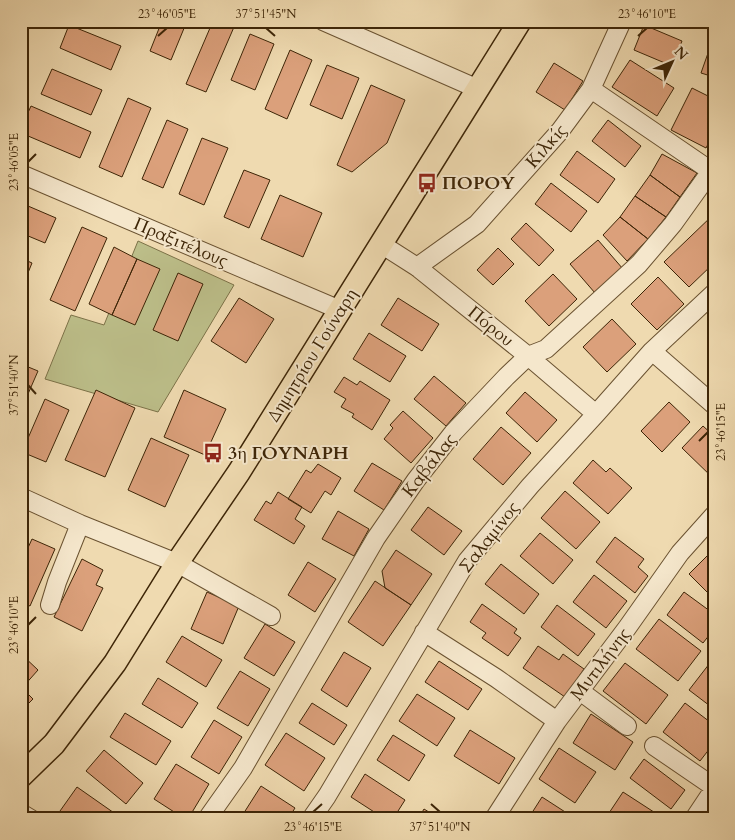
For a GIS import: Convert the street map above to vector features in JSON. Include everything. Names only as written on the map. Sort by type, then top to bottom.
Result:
[{"type":"main road","name":"Δημητρίου Γούναρη","points":[[21,776],[54,744],[115,663],[177,563],[239,472],[520,21]]},
{"type":"street","points":[[323,21],[478,89]]},
{"type":"street","name":"Κιλκίς","points":[[417,267],[477,224],[560,131],[591,90],[622,21]]},
{"type":"street","points":[[591,90],[713,169]]},
{"type":"street","name":"Καβάλας","points":[[208,819],[243,768],[376,538],[416,480],[453,433],[528,356],[546,349],[639,264],[673,224],[713,169]]},
{"type":"street","name":"Πραξιτέλους","points":[[21,174],[340,310]]},
{"type":"street","name":"Πόρου","points":[[380,244],[417,267],[528,356],[596,414]]},
{"type":"street","name":"Σαλαμίνος","points":[[311,819],[327,796],[467,561],[530,486],[652,351],[714,292]]},
{"type":"street","points":[[652,351],[714,405]]},
{"type":"street","points":[[21,498],[177,563],[271,616]]},
{"type":"street","name":"Μυτιλήνης","points":[[494,819],[558,721],[680,553],[714,515]]},
{"type":"street","points":[[50,605],[80,524]]},
{"type":"street","points":[[424,632],[496,678],[558,721]]},
{"type":"street","points":[[580,692],[627,726]]},
{"type":"street","points":[[654,746],[714,788],[694,819]]},
{"type":"street","points":[[21,813],[31,819]]},
{"type":"green space","points":[[138,241],[234,285],[158,412],[45,379],[71,315],[104,325]]},
{"type":"building","points":[[118,21],[135,21],[132,27]]},
{"type":"building","points":[[162,21],[187,21],[171,60],[150,51]]},
{"type":"building","points":[[213,21],[220,21],[234,27],[206,92],[186,84]]},
{"type":"building","points":[[69,25],[121,46],[111,70],[60,48]]},
{"type":"building","points":[[644,25],[682,41],[672,66],[634,50]]},
{"type":"building","points":[[250,34],[274,44],[255,90],[231,80]]},
{"type":"building","points":[[714,36],[714,77],[701,73]]},
{"type":"building","points":[[290,50],[312,60],[287,119],[265,109]]},
{"type":"building","points":[[630,60],[674,88],[657,116],[612,87]]},
{"type":"building","points":[[554,63],[583,81],[565,110],[536,92]]},
{"type":"building","points":[[327,65],[359,78],[342,119],[310,105]]},
{"type":"building","points":[[52,69],[102,90],[91,115],[41,94]]},
{"type":"building","points":[[371,85],[405,100],[387,143],[352,172],[337,165]]},
{"type":"building","points":[[692,88],[714,99],[714,133],[706,148],[671,130]]},
{"type":"building","points":[[128,98],[151,108],[122,177],[99,167]]},
{"type":"building","points":[[31,106],[91,132],[80,158],[21,133],[21,128]]},
{"type":"building","points":[[167,120],[188,129],[163,188],[142,179]]},
{"type":"building","points":[[608,120],[641,146],[625,167],[592,141]]},
{"type":"building","points":[[202,138],[228,148],[204,205],[179,194]]},
{"type":"building","points":[[577,151],[615,179],[598,203],[560,175]]},
{"type":"building","points":[[662,154],[697,173],[680,197],[650,175]]},
{"type":"building","points":[[244,170],[270,180],[249,228],[224,217]]},
{"type":"building","points":[[650,175],[680,197],[666,217],[635,196]]},
{"type":"building","points":[[551,183],[587,211],[571,232],[535,204]]},
{"type":"building","points":[[280,195],[322,213],[303,257],[261,239]]},
{"type":"building","points":[[635,196],[666,217],[648,239],[620,217]]},
{"type":"building","points":[[21,203],[56,218],[45,243],[21,233]]},
{"type":"building","points":[[714,214],[714,263],[689,287],[664,262]]},
{"type":"building","points":[[620,217],[648,239],[627,261],[603,235]]},
{"type":"building","points":[[526,223],[554,250],[539,266],[511,239]]},
{"type":"building","points":[[82,227],[107,238],[75,311],[50,300]]},
{"type":"building","points":[[598,240],[623,269],[595,293],[570,264]]},
{"type":"building","points":[[114,247],[137,259],[112,315],[89,304]]},
{"type":"building","points":[[498,248],[514,264],[493,285],[477,270]]},
{"type":"building","points":[[21,258],[32,263],[23,285],[21,284]]},
{"type":"building","points":[[137,259],[160,269],[135,325],[112,315]]},
{"type":"building","points":[[178,273],[203,284],[178,341],[153,330]]},
{"type":"building","points":[[553,274],[577,299],[549,326],[525,301]]},
{"type":"building","points":[[658,277],[684,304],[657,330],[631,304]]},
{"type":"building","points":[[239,298],[274,319],[246,363],[211,341]]},
{"type":"building","points":[[398,298],[439,324],[422,351],[381,325]]},
{"type":"building","points":[[612,319],[636,344],[607,372],[583,347]]},
{"type":"building","points":[[369,333],[406,356],[390,382],[353,359]]},
{"type":"building","points":[[21,364],[38,371],[21,410]]},
{"type":"building","points":[[434,376],[466,403],[446,426],[414,399]]},
{"type":"building","points":[[344,377],[357,385],[360,381],[390,400],[372,430],[352,417],[354,414],[341,407],[346,399],[334,392]]},
{"type":"building","points":[[96,390],[135,408],[105,477],[65,460]]},
{"type":"building","points":[[184,390],[226,409],[205,455],[164,437]]},
{"type":"building","points":[[525,392],[557,420],[537,442],[506,413]]},
{"type":"building","points":[[45,399],[69,410],[46,462],[22,452]]},
{"type":"building","points":[[669,402],[690,422],[662,452],[641,431]]},
{"type":"building","points":[[403,411],[433,438],[411,463],[384,439],[393,428],[390,425]]},
{"type":"building","points":[[703,426],[714,436],[714,479],[682,448]]},
{"type":"building","points":[[501,427],[531,453],[503,485],[473,459]]},
{"type":"building","points":[[151,438],[189,455],[165,507],[128,490]]},
{"type":"building","points":[[593,460],[606,472],[610,468],[632,488],[608,514],[573,483]]},
{"type":"building","points":[[372,463],[402,481],[384,510],[354,491]]},
{"type":"building","points":[[318,464],[341,478],[331,495],[325,491],[311,513],[288,499],[306,470],[311,473]]},
{"type":"building","points":[[565,491],[600,522],[576,549],[541,518]]},
{"type":"building","points":[[278,492],[302,507],[295,519],[305,526],[294,544],[254,520],[266,501],[271,504]]},
{"type":"building","points":[[428,507],[462,531],[444,555],[411,530]]},
{"type":"building","points":[[338,511],[369,529],[354,556],[322,539]]},
{"type":"building","points":[[540,533],[573,560],[553,584],[520,556]]},
{"type":"building","points":[[615,537],[644,559],[638,567],[648,576],[635,593],[596,562]]},
{"type":"building","points":[[32,539],[55,549],[30,606],[21,602],[21,563]]},
{"type":"building","points":[[396,550],[432,574],[411,605],[385,588],[382,571]]},
{"type":"building","points":[[708,555],[714,561],[714,599],[689,574]]},
{"type":"building","points":[[82,559],[103,570],[96,585],[103,588],[82,631],[54,617]]},
{"type":"building","points":[[308,562],[336,579],[315,612],[288,595]]},
{"type":"building","points":[[501,564],[539,594],[524,614],[485,584]]},
{"type":"building","points":[[594,575],[627,601],[606,628],[573,602]]},
{"type":"building","points":[[375,581],[411,605],[383,646],[348,622]]},
{"type":"building","points":[[207,592],[239,606],[223,644],[191,629]]},
{"type":"building","points":[[684,592],[714,614],[714,629],[703,643],[667,615]]},
{"type":"building","points":[[482,604],[517,629],[514,633],[521,638],[508,656],[482,638],[486,633],[470,622]]},
{"type":"building","points":[[557,605],[595,634],[578,656],[541,627]]},
{"type":"building","points":[[659,619],[701,651],[678,681],[636,649]]},
{"type":"building","points":[[265,624],[295,642],[274,676],[244,658]]},
{"type":"building","points":[[182,636],[222,660],[206,687],[166,662]]},
{"type":"building","points":[[538,646],[559,660],[563,654],[584,669],[565,697],[523,668]]},
{"type":"building","points":[[344,652],[371,668],[347,707],[321,690]]},
{"type":"building","points":[[21,654],[38,670],[22,688],[33,699],[21,711]]},
{"type":"building","points":[[714,659],[714,709],[689,690]]},
{"type":"building","points":[[439,661],[482,689],[468,710],[425,682]]},
{"type":"building","points":[[625,663],[668,695],[646,724],[603,691]]},
{"type":"building","points":[[240,671],[270,689],[248,726],[217,708]]},
{"type":"building","points":[[158,678],[198,703],[182,728],[142,704]]},
{"type":"building","points":[[417,694],[455,718],[437,746],[399,721]]},
{"type":"building","points":[[312,703],[347,725],[334,745],[299,723]]},
{"type":"building","points":[[685,703],[714,725],[714,743],[700,761],[663,732]]},
{"type":"building","points":[[125,713],[171,741],[156,765],[110,737]]},
{"type":"building","points":[[591,714],[633,742],[615,770],[573,743]]},
{"type":"building","points":[[214,720],[242,737],[219,774],[191,757]]},
{"type":"building","points":[[470,730],[515,758],[499,784],[454,756]]},
{"type":"building","points":[[286,733],[325,758],[304,791],[265,765]]},
{"type":"building","points":[[393,735],[425,755],[409,781],[377,760]]},
{"type":"building","points":[[559,748],[596,772],[575,803],[539,779]]},
{"type":"building","points":[[104,750],[143,783],[126,804],[86,771]]},
{"type":"building","points":[[644,759],[685,790],[671,809],[630,778]]},
{"type":"building","points":[[176,764],[209,784],[188,819],[185,819],[154,799]]},
{"type":"building","points":[[365,774],[405,800],[393,819],[385,819],[351,797]]},
{"type":"building","points":[[261,786],[295,808],[288,819],[240,819]]},
{"type":"building","points":[[77,787],[117,815],[114,819],[72,819],[60,811]]},
{"type":"building","points":[[623,792],[660,816],[658,819],[605,819]]},
{"type":"building","points":[[542,797],[576,819],[528,819]]},
{"type":"building","points":[[424,809],[440,819],[418,819]]},
{"type":"place","name":"ΠΟΡΟΥ","points":[[427,183]]},
{"type":"place","name":"3η ΓΟΥΝΑΡΗ","points":[[213,453]]}]
